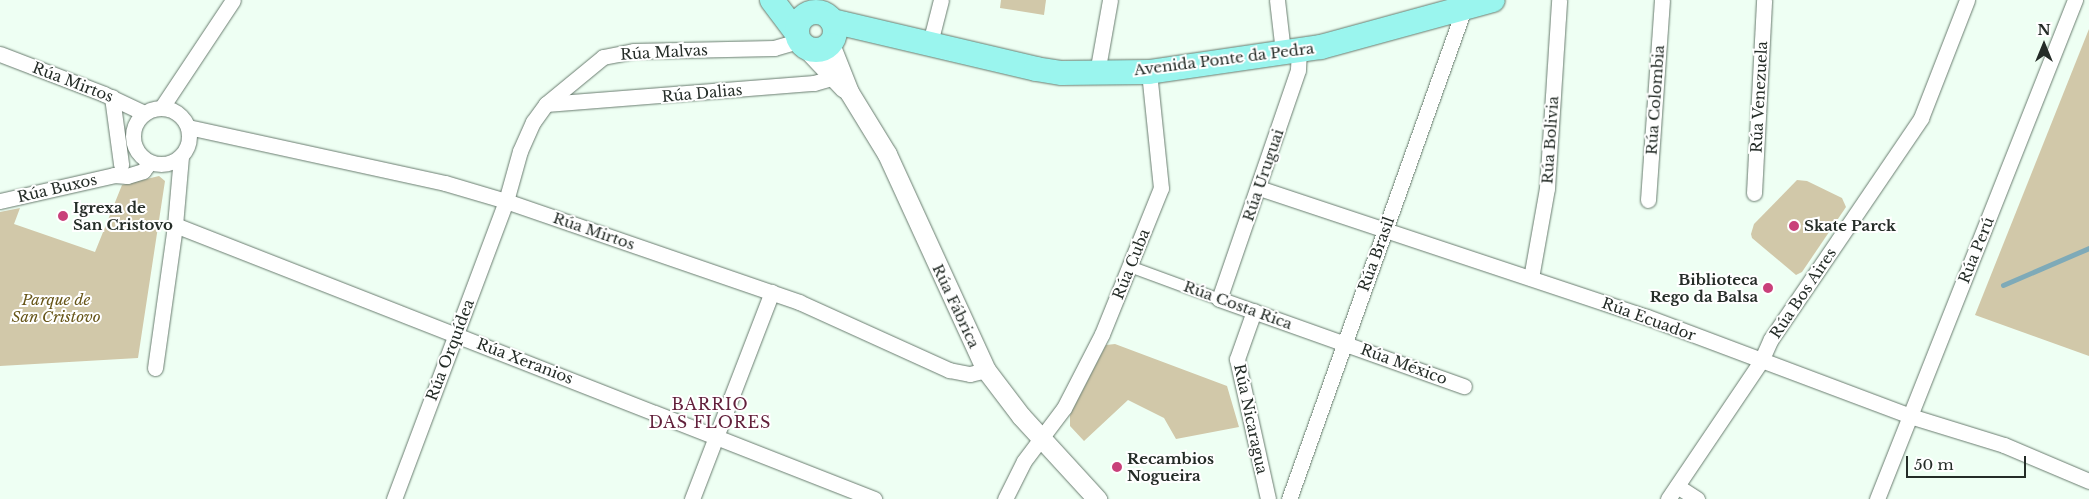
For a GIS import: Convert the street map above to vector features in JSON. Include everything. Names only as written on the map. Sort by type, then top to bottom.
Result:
[{"type":"main road","points":[[772,0],[800,40]]},
{"type":"main road","name":"Avenida Ponte da Pedra","points":[[800,40],[820,50],[832,35],[864,29],[1036,69],[1097,73],[1149,72],[1291,51],[1476,4]]},
{"type":"main road","points":[[800,40],[799,21],[804,6],[821,12],[832,35]]},
{"type":"street","points":[[181,156],[166,163],[150,162],[135,146],[133,132],[144,113],[162,107],[233,0]]},
{"type":"street","points":[[930,43],[941,0]]},
{"type":"street","points":[[1097,73],[1110,0]]},
{"type":"street","name":"Rúa Uruguai","points":[[1219,299],[1259,188],[1298,70],[1277,0]]},
{"type":"street","name":"Rúa Bolivia","points":[[1531,278],[1547,188],[1559,0]]},
{"type":"street","name":"Rúa Colombia","points":[[1648,200],[1662,0]]},
{"type":"street","name":"Rúa Venezuela","points":[[1754,193],[1764,0]]},
{"type":"street","name":"Rúa Bos Aires","points":[[1668,499],[1761,361],[1771,339],[1921,118],[1967,0]]},
{"type":"street","name":"Rúa Perú","points":[[1877,499],[2075,0]]},
{"type":"street","name":"Rúa Brasil","points":[[1289,499],[1385,230],[1476,4]]},
{"type":"street","name":"Rúa Fábrica","points":[[832,35],[849,92],[884,147],[986,370],[1042,440],[1096,499]]},
{"type":"street","name":"Rúa Fábrica","points":[[800,40],[832,78],[849,92]]},
{"type":"street","name":"Rúa Malvas","points":[[546,104],[603,57],[634,51],[774,48],[800,40]]},
{"type":"street","name":"Rúa Mirtos","points":[[0,54],[112,97],[144,113]]},
{"type":"street","name":"Rúa Cuba","points":[[1005,499],[1024,461],[1042,440],[1077,384],[1132,267],[1160,188],[1149,72]]},
{"type":"street","name":"Rúa Dalias","points":[[546,104],[572,104],[814,83],[832,78]]},
{"type":"street","points":[[572,104],[573,80]]},
{"type":"street","points":[[112,97],[117,170]]},
{"type":"street","points":[[506,201],[520,151],[533,122],[546,104]]},
{"type":"street","points":[[155,368],[175,225],[181,156],[189,142],[188,127],[178,113],[162,107]]},
{"type":"street","name":"Rúa Mirtos","points":[[188,127],[445,183],[506,201],[772,292],[949,370],[970,374],[986,370]]},
{"type":"street","points":[[117,170],[135,146]]},
{"type":"street","name":"Rúa Buxos","points":[[0,201],[117,170],[143,171],[150,162]]},
{"type":"street","name":"Rúa Ecuador","points":[[1259,188],[1647,316],[1761,361],[1910,416],[2004,445],[2089,481]]},
{"type":"street","name":"Rúa Orquídea","points":[[394,499],[506,201]]},
{"type":"street","name":"Rúa Xeranios","points":[[175,225],[718,436],[874,499]]},
{"type":"street","name":"Rúa Costa Rica","points":[[1132,267],[1345,342]]},
{"type":"street","points":[[692,499],[718,436],[772,292]]},
{"type":"street","name":"Rúa Nicaragua","points":[[1254,311],[1236,359],[1268,499]]},
{"type":"street","name":"Rúa México","points":[[1345,342],[1464,386]]},
{"type":"street","points":[[1677,486],[1697,499]]},
{"type":"green space","points":[[1001,0],[1046,0],[1044,15],[1000,8]]},
{"type":"green space","points":[[2089,29],[2089,356],[1975,315]]},
{"type":"green space","name":"Parque de San Cristovo","points":[[159,176],[165,181],[138,358],[0,366],[0,212],[20,208],[14,224],[95,252],[122,185]]},
{"type":"green space","name":"Skate Parck","points":[[1797,180],[1807,181],[1842,198],[1846,207],[1802,272],[1796,275],[1752,238],[1751,234],[1754,224]]},
{"type":"green space","points":[[1115,344],[1227,386],[1239,427],[1176,439],[1164,418],[1128,400],[1084,441],[1070,426],[1070,415],[1106,345]]},
{"type":"waterway","points":[[2003,285],[2089,248]]},
{"type":"place","name":"Igrexa de San Cristovo","points":[[63,216]]},
{"type":"place","name":"Skate Parck","points":[[1794,226]]},
{"type":"place","name":"Biblioteca Rego da Balsa","points":[[1768,288]]},
{"type":"place","name":"Recambios Nogueira","points":[[1117,467]]},
{"type":"district","name":"BARRIO DAS FLORES","points":[[710,413]]}]
